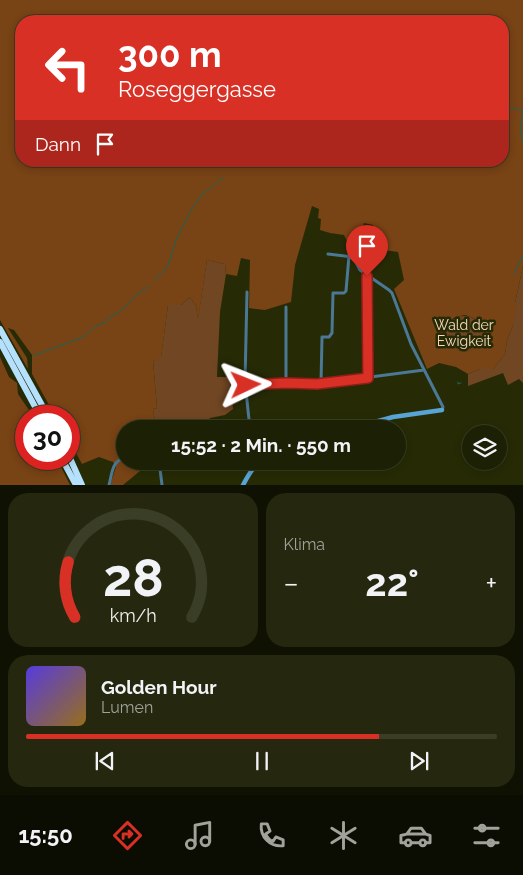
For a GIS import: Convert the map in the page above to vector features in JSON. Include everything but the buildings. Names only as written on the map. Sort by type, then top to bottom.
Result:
[{"type":"highway","points":[[0,329],[42,405]]},
{"type":"highway","points":[[0,342],[34,405]]},
{"type":"highway","points":[[68,470],[76,485]]},
{"type":"highway","points":[[75,470],[82,485]]},
{"type":"street","points":[[328,254],[353,257],[360,270],[392,293],[410,344],[443,407],[442,410],[382,420]]},
{"type":"street","points":[[321,383],[322,337],[332,333],[333,293],[344,293],[346,291],[348,256]]},
{"type":"street","points":[[367,276],[368,378]]},
{"type":"street","points":[[247,292],[245,334],[249,420]]},
{"type":"street","points":[[286,307],[286,383]]},
{"type":"street","points":[[246,385],[321,383],[424,370]]},
{"type":"street","points":[[109,485],[113,466],[116,463]]},
{"type":"street","points":[[160,470],[162,485]]},
{"type":"street","points":[[243,485],[253,470]]},
{"type":"green space","points":[[207,260],[225,264],[226,274],[220,312],[217,377],[230,377],[233,409],[225,415],[208,420],[155,420],[153,409],[157,408],[153,361],[161,357],[168,305],[181,305],[190,297],[196,306],[198,318]]},
{"type":"green space","points":[[523,266],[523,383],[519,379],[508,385],[503,373],[468,386],[468,374],[480,369],[493,369],[505,354],[507,340],[512,328]]},
{"type":"green space","name":"Wald der Ewigkeit","points":[[464,316],[471,317],[477,321],[481,327],[481,341],[477,347],[471,351],[464,352],[457,351],[451,347],[447,341],[446,334],[447,327],[451,321],[457,317]]},
{"type":"shaded area","points":[[0,0],[523,0],[523,266],[515,303],[517,306],[505,354],[493,369],[480,369],[468,374],[456,367],[439,363],[427,369],[394,289],[404,280],[398,252],[369,248],[373,225],[364,223],[354,256],[344,235],[320,230],[321,219],[318,218],[319,209],[312,206],[295,265],[291,302],[265,310],[249,308],[250,260],[241,258],[237,276],[226,274],[225,264],[207,260],[198,320],[196,306],[190,297],[181,305],[168,305],[161,358],[153,361],[157,408],[153,409],[155,420],[116,420],[116,467],[113,462],[99,457],[82,464],[80,460],[80,405],[49,405],[32,374],[32,355],[14,330],[8,328],[27,358],[28,369],[0,320]],"holes":[[[465,315],[478,323],[481,329],[481,336],[477,345],[470,350],[462,352],[450,345],[446,331],[448,324],[454,318]]]},
{"type":"shaded area","points":[[0,357],[9,377],[17,383],[18,394],[26,405],[15,405],[15,470],[62,470],[70,485],[0,485]]},
{"type":"shaded area","points":[[116,467],[116,470],[141,470],[123,485],[110,485]]},
{"type":"waterway","points":[[509,109],[514,108],[523,111]]},
{"type":"waterway","points":[[523,113],[520,128],[523,142]]},
{"type":"waterway","points":[[154,281],[168,266],[176,240],[190,212],[202,194],[223,178]]},
{"type":"waterway","points":[[514,274],[523,255]]},
{"type":"waterway","points":[[33,356],[83,337],[94,327],[106,322],[107,319],[122,310],[136,295],[149,286]]},
{"type":"waterway","points":[[458,382],[458,384],[461,383]]},
{"type":"route","points":[[246,385],[317,384],[368,378],[367,276]]}]
